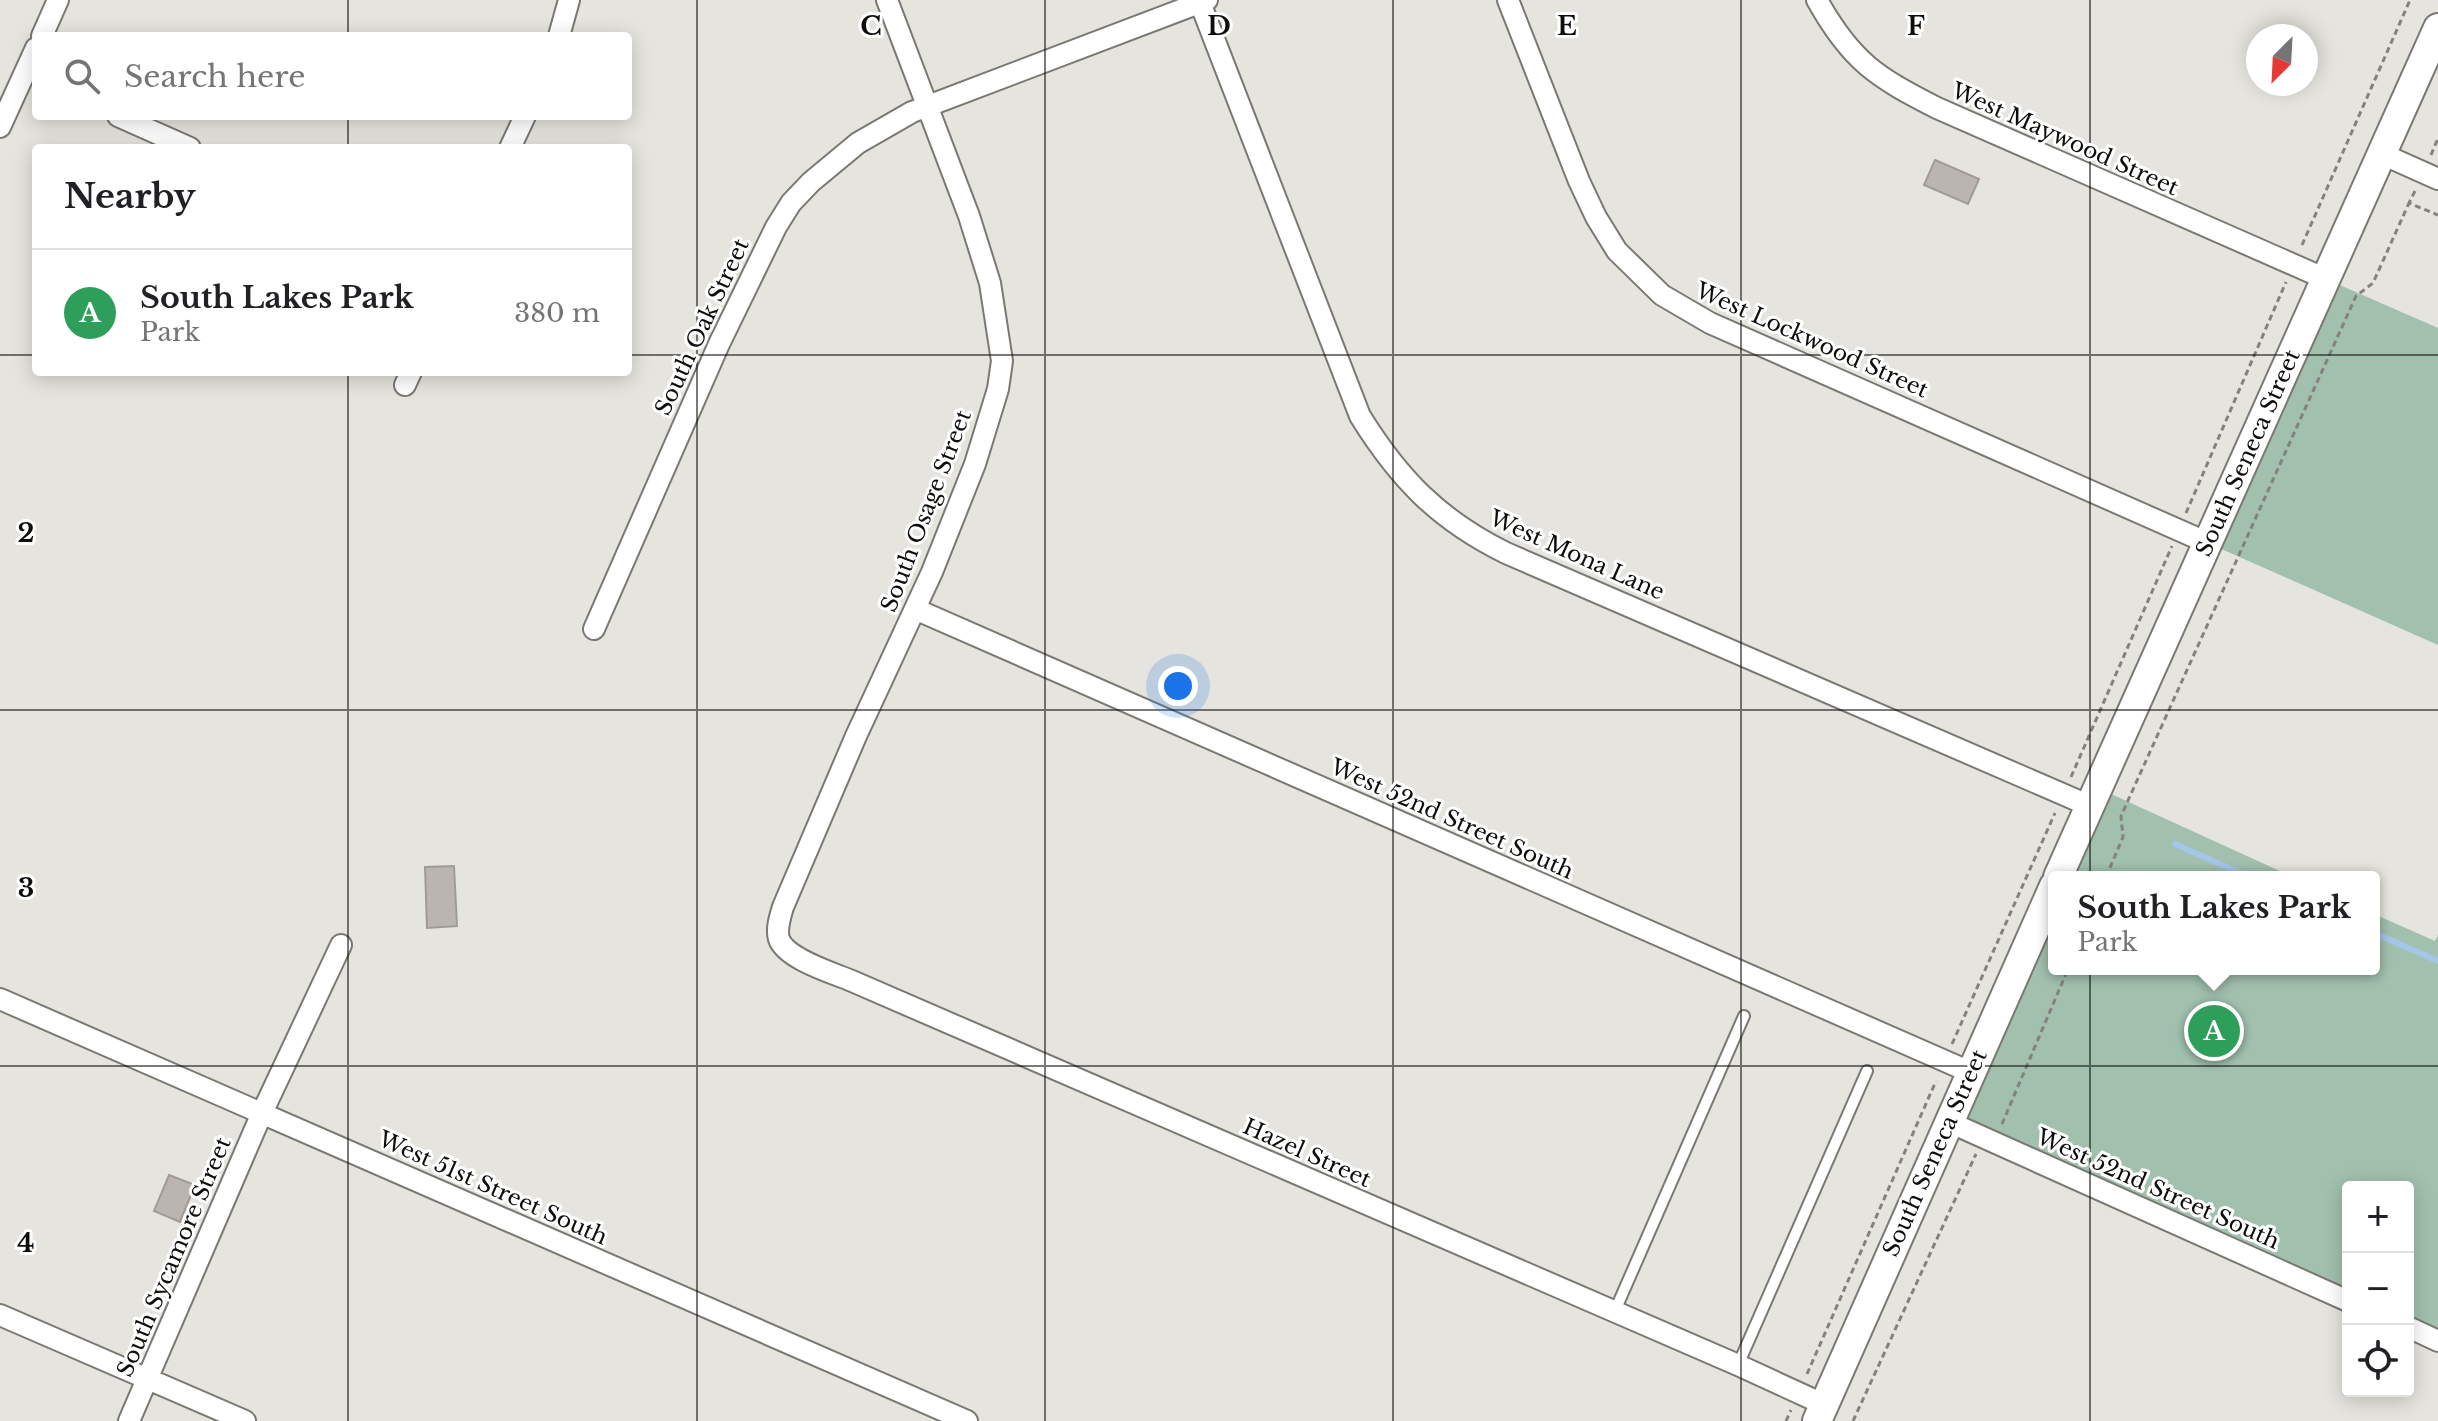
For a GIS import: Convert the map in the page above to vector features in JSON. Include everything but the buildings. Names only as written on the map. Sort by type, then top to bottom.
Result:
[{"type":"street","points":[[44,32],[58,0]]},
{"type":"street","points":[[560,32],[569,0]]},
{"type":"street","name":"South Osage Street","points":[[778,937],[783,907],[915,609],[975,464],[998,389],[1002,361],[990,283],[969,216],[887,0]]},
{"type":"street","name":"West Lockwood Street","points":[[1508,0],[1596,217],[1617,251],[1662,295],[1685,311],[1739,336],[2208,543]]},
{"type":"street","name":"West Maywood Street","points":[[1817,0],[1857,58],[1888,83],[1937,108],[2326,279]]},
{"type":"street","name":"South Oak Street","points":[[594,629],[719,344],[776,227],[791,203],[811,182],[858,143],[912,112],[1202,1]]},
{"type":"street","name":"West Mona Lane","points":[[1202,1],[1360,416],[1395,466],[1434,509],[1485,543],[1506,553],[2090,806]]},
{"type":"street","name":"South Seneca Street","points":[[2061,871],[2438,28]]},
{"type":"street","points":[[0,127],[30,77]]},
{"type":"street","points":[[127,120],[181,144]]},
{"type":"street","points":[[512,144],[523,120]]},
{"type":"street","points":[[2382,154],[2438,179]]},
{"type":"street","name":"West 52nd Street South","points":[[915,609],[1958,1066]]},
{"type":"street","name":"South Seneca Street","points":[[1821,1413],[1949,1122],[1958,1066],[2048,897]]},
{"type":"street","name":"Hazel Street","points":[[778,937],[783,947],[796,957],[1738,1365],[1799,1393],[1821,1413]]},
{"type":"street","name":"South Sycamore Street","points":[[129,1421],[262,1113],[341,945]]},
{"type":"street","name":"West 51st Street South","points":[[0,999],[966,1420]]},
{"type":"street","name":"West 52nd Street South","points":[[1949,1122],[2342,1298]]},
{"type":"street","points":[[0,1315],[245,1421]]},
{"type":"street","points":[[2414,1330],[2438,1341]]},
{"type":"lane","points":[[1614,1313],[1744,1016]]},
{"type":"lane","points":[[1738,1365],[1867,1071]]},
{"type":"path","points":[[1786,1421],[1958,1066],[2063,794],[2410,0]]},
{"type":"path","points":[[2109,871],[2123,837],[2121,816],[2139,775],[2356,296],[2373,283],[2409,203]]},
{"type":"path","points":[[1853,1421],[1972,1159],[2005,1120],[2065,975]]},
{"type":"green space","points":[[2326,279],[2438,328],[2438,645],[2208,543]]},
{"type":"green space","points":[[2098,788],[2280,871],[2061,871]]},
{"type":"green space","points":[[2048,899],[2048,975],[2380,975],[2380,917],[2435,941],[2438,935],[2438,1341],[2414,1330],[2414,1181],[2342,1181],[2342,1298],[1949,1122]]},
{"type":"waterway","points":[[2175,844],[2236,871]]},
{"type":"waterway","points":[[2380,936],[2438,961]]},
{"type":"place","name":"South Lakes Park","points":[[2214,1031]]}]
